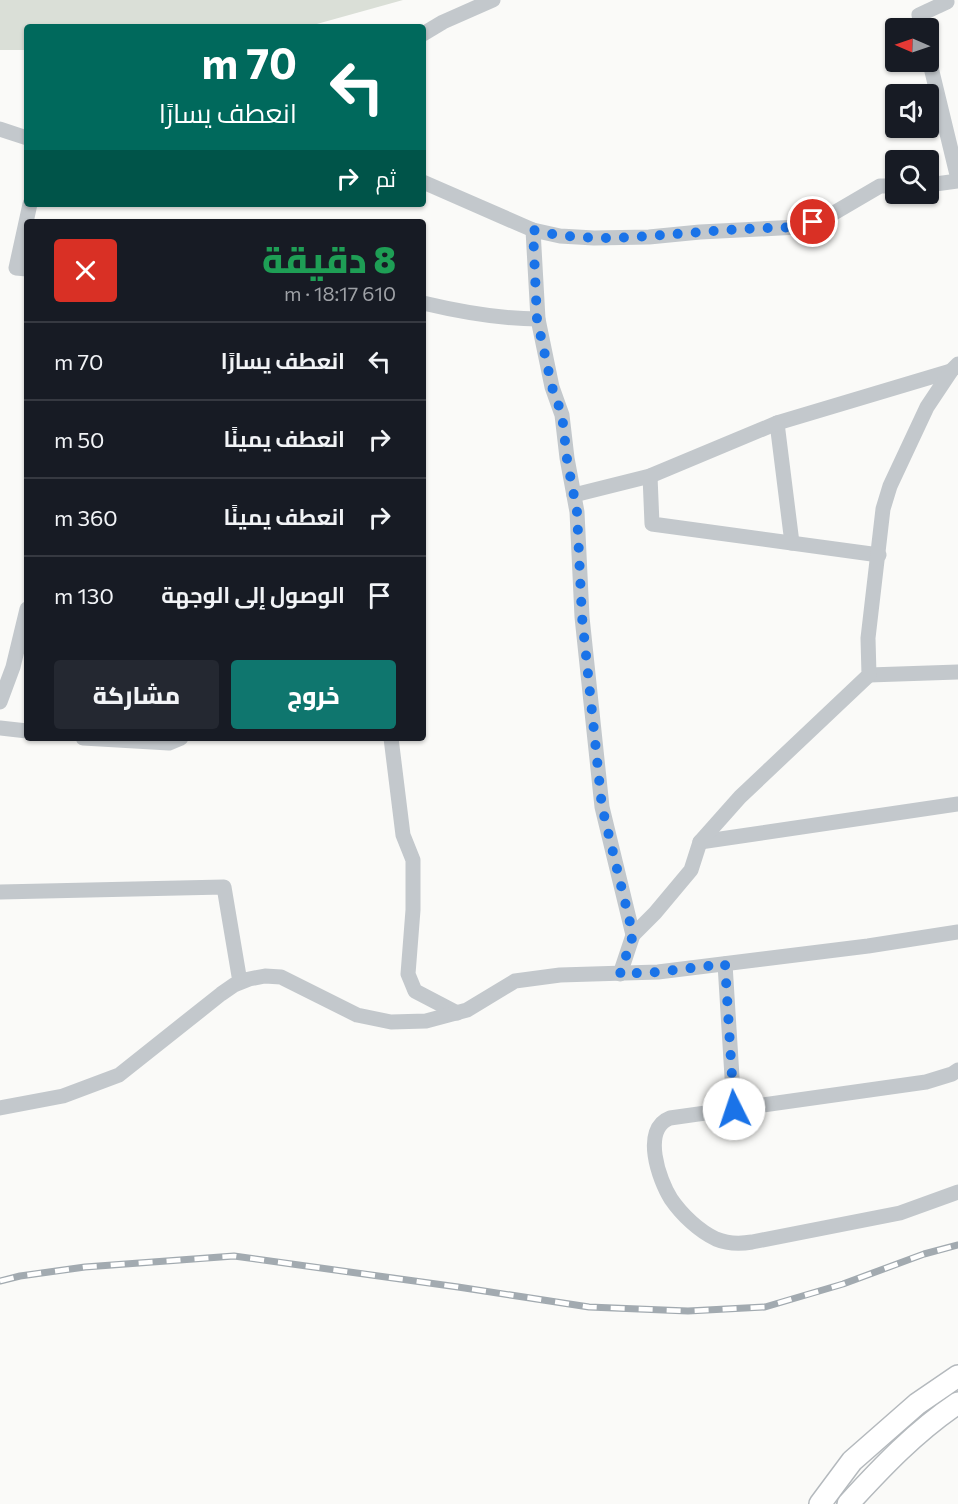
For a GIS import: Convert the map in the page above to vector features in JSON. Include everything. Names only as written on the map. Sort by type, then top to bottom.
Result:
[{"type":"highway","points":[[820,1504],[852,1461],[917,1404],[958,1376]]},
{"type":"highway","points":[[848,1504],[892,1456],[934,1419],[958,1403]]},
{"type":"street","points":[[426,31],[493,0]]},
{"type":"street","points":[[920,18],[919,15],[948,2]]},
{"type":"street","points":[[932,72],[958,180],[939,183]]},
{"type":"street","points":[[0,129],[24,137]]},
{"type":"street","points":[[426,183],[533,230],[576,238],[649,237],[799,227],[827,217],[880,186],[885,186]]},
{"type":"street","points":[[533,230],[537,319],[552,387],[562,415],[577,512],[582,617],[602,807],[633,935]]},
{"type":"street","points":[[24,231],[16,268],[24,269]]},
{"type":"street","points":[[426,304],[505,319],[537,319]]},
{"type":"street","points":[[574,495],[650,476],[777,423],[954,367]]},
{"type":"street","points":[[869,675],[868,638],[883,509],[890,486],[927,407],[954,367]]},
{"type":"street","points":[[777,423],[792,543]]},
{"type":"street","points":[[650,476],[652,524],[879,555]]},
{"type":"street","points":[[0,702],[13,667],[24,621]]},
{"type":"street","points":[[620,974],[633,935],[691,870],[700,842],[740,797],[869,675],[958,672]]},
{"type":"street","points":[[0,728],[24,731]]},
{"type":"street","points":[[135,741],[169,743],[174,741]]},
{"type":"street","points":[[391,741],[403,835],[412,860],[413,910],[408,974],[415,991],[457,1013]]},
{"type":"street","points":[[700,842],[958,804]]},
{"type":"street","points":[[0,892],[224,887],[240,982]]},
{"type":"street","points":[[0,1108],[15,1107],[63,1096],[119,1075],[221,994],[240,982],[265,976],[281,977],[357,1015],[392,1022],[426,1021],[467,1010],[515,981],[560,975],[658,972],[868,946],[958,932]]},
{"type":"street","points":[[725,964],[734,1109]]},
{"type":"street","points":[[958,1070],[926,1082],[666,1119],[658,1125],[654,1138],[656,1162],[671,1199],[683,1214],[718,1240],[741,1244],[890,1215],[958,1192]]},
{"type":"shaded area","points":[[0,0],[403,0],[317,24],[24,24],[24,50],[0,50]]},
{"type":"railway","points":[[0,1281],[85,1267],[234,1256],[589,1307],[688,1311],[765,1307],[843,1284],[924,1254],[958,1245]]},
{"type":"route","points":[[734,1109],[725,964],[620,974],[633,935],[602,807],[582,617],[577,512],[562,415],[552,387],[537,319],[533,230],[576,238],[649,237],[799,227],[813,222]]}]
